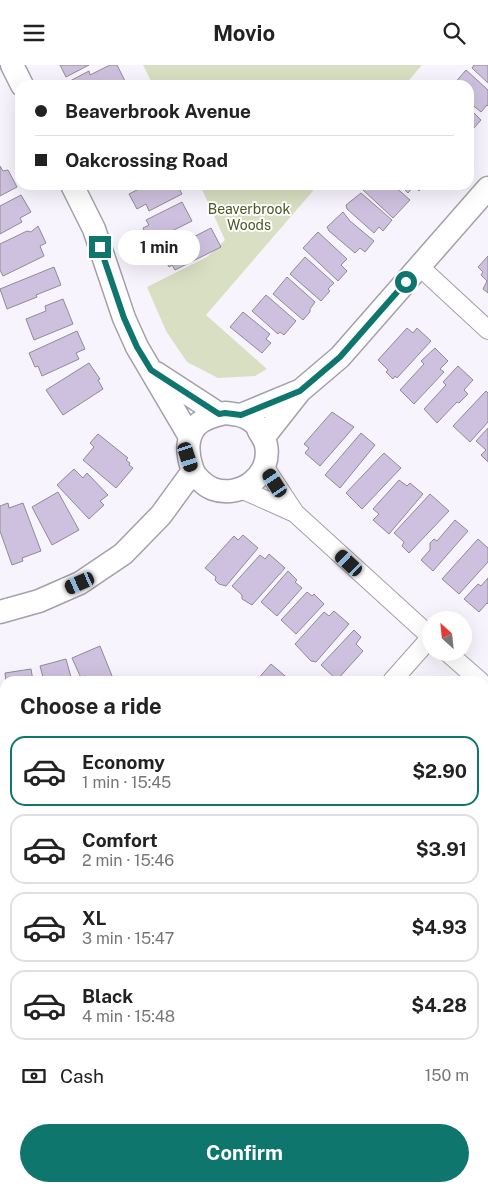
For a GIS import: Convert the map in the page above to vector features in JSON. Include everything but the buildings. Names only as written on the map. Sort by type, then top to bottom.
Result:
[{"type":"street","points":[[12,65],[20,80]]},
{"type":"street","points":[[263,438],[300,391],[340,357],[488,188]]},
{"type":"street","points":[[74,190],[94,229],[124,318],[137,347],[190,437]]},
{"type":"street","points":[[420,267],[488,330]]},
{"type":"street","points":[[151,370],[219,414]]},
{"type":"street","points":[[241,415],[300,391]]},
{"type":"street","points":[[225,413],[241,415],[254,423],[266,444],[267,455],[264,466],[259,476],[251,484],[241,489],[218,491],[200,479],[188,457],[190,437],[197,424],[208,417],[225,413]]},
{"type":"street","points":[[264,466],[295,513],[422,629]]},
{"type":"street","points":[[0,612],[39,601],[80,583],[123,553],[200,479]]},
{"type":"street","points":[[241,489],[295,513]]},
{"type":"street","points":[[396,676],[422,647]]},
{"type":"street","points":[[457,661],[474,676]]},
{"type":"green space","points":[[143,65],[422,65],[409,80],[150,80]]},
{"type":"green space","name":"Beaverbrook Woods","points":[[202,190],[314,190],[206,315],[267,369],[255,376],[218,378],[187,362],[166,331],[147,287],[207,257],[225,240]]},
{"type":"route","points":[[100,247],[124,318],[137,347],[151,370],[219,414],[241,415],[300,391],[340,357],[406,282]]}]
